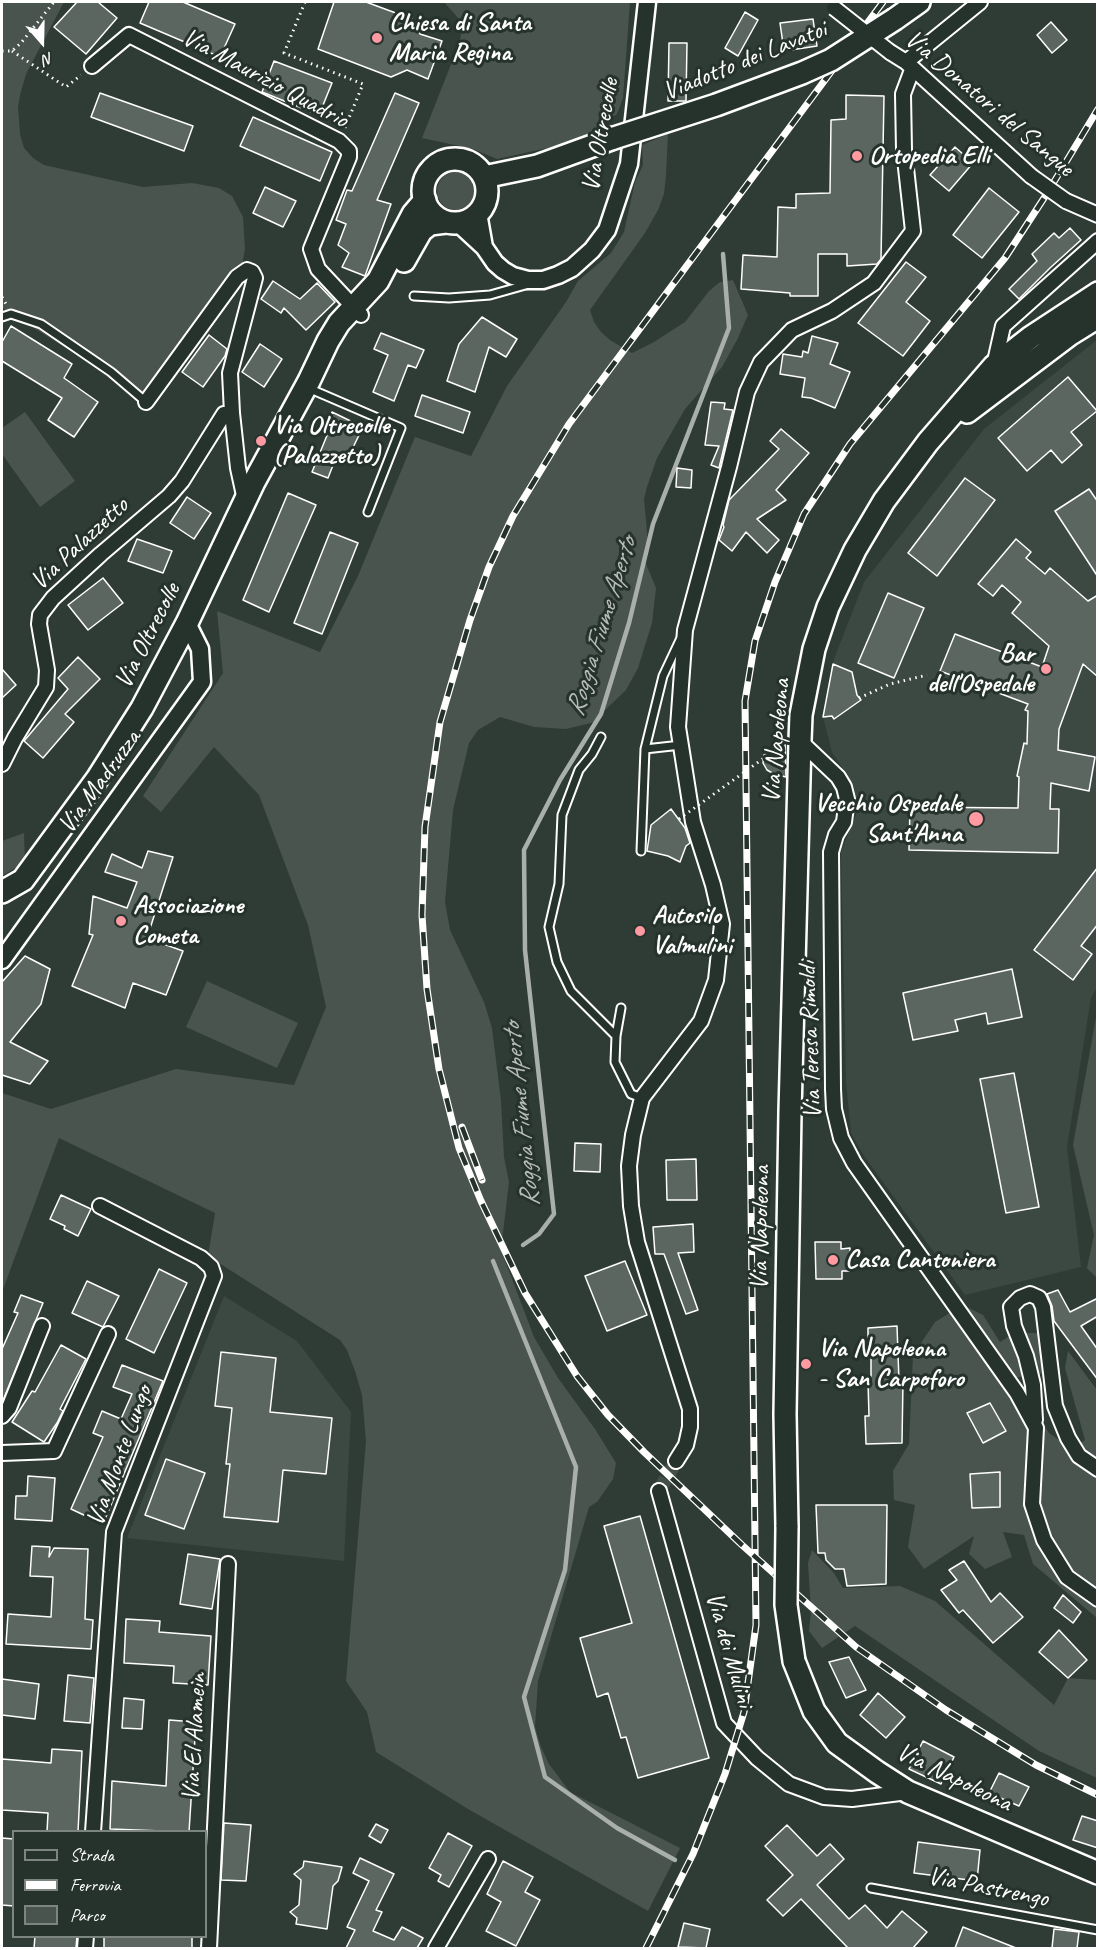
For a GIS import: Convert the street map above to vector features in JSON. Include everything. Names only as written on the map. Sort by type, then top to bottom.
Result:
[{"type":"main road","name":"Viadotto dei Lavatoi","points":[[483,196],[537,166],[802,73],[831,60],[919,2]]},
{"type":"main road","points":[[459,160],[470,163],[483,196],[469,220],[452,222],[432,212],[425,200],[424,186],[428,175],[435,167],[445,161],[459,160]]},
{"type":"main road","name":"Via Oltrecolle","points":[[357,311],[378,281],[413,213],[425,200]]},
{"type":"main road","name":"Via Oltrecolle","points":[[2,892],[23,880],[97,779],[142,708],[187,623],[269,452],[339,323],[387,289],[421,231],[430,224],[452,222]]},
{"type":"main road","name":"Via Napoleona","points":[[1098,293],[1031,337],[994,366],[986,388],[928,442],[884,501],[855,550],[828,607],[814,649],[801,715],[800,741],[789,1146],[785,1414],[786,1605],[794,1661],[814,1711],[837,1743],[908,1792],[1098,1873]]},
{"type":"main road","name":"Via Napoleona","points":[[928,442],[1019,371],[1098,317]]},
{"type":"street","name":"Via Oltrecolle","points":[[543,280],[558,276],[572,268],[592,250],[607,230],[616,206],[629,164],[647,2]]},
{"type":"street","points":[[676,1461],[686,1445],[690,1427],[690,1409],[637,1242],[631,1206],[629,1166],[633,1135],[642,1098],[701,1021],[716,980],[722,924],[693,822],[678,727],[685,630],[747,392],[761,362],[792,330],[832,311],[874,283],[913,231],[904,150],[903,94],[909,66],[980,2]]},
{"type":"street","name":"Via Donatori del Sangue","points":[[829,5],[909,66],[1032,176],[1066,201],[1098,215]]},
{"type":"street","name":"Via Maurizio Quadrio","points":[[92,66],[129,35],[339,141],[348,151],[349,157],[311,249],[318,269],[357,311]]},
{"type":"street","points":[[483,196],[484,248]]},
{"type":"street","points":[[452,222],[484,248],[495,263],[509,274],[528,280],[543,280]]},
{"type":"street","points":[[994,366],[1004,326],[1098,241]]},
{"type":"street","points":[[146,402],[237,277],[247,270],[252,272],[255,278],[230,373],[238,468],[245,500]]},
{"type":"street","name":"Via Palazzetto","points":[[2,764],[46,687],[47,670],[39,624],[40,615],[53,598],[169,496],[182,482],[224,414],[232,413]]},
{"type":"street","name":"Via Madruzza","points":[[2,960],[202,682],[200,649],[187,623]]},
{"type":"street","name":"Via Teresa Rimoldi","points":[[800,741],[838,777],[847,799],[844,822],[836,835],[831,852],[833,1089],[834,1109],[841,1138],[848,1153],[902,1232],[1017,1393],[1036,1428]]},
{"type":"street","name":"Via Monte Lungo","points":[[93,1830],[114,1532],[214,1276],[211,1267],[201,1258],[100,1206]]},
{"type":"street","points":[[1098,1469],[1079,1456],[1068,1438],[1056,1406],[1043,1307],[1039,1298],[1030,1294],[1020,1298],[1011,1307],[1014,1326],[1026,1356],[1033,1385],[1036,1428],[1032,1504],[1044,1540],[1067,1577],[1098,1599]]},
{"type":"street","points":[[2,1416],[9,1408],[42,1326]]},
{"type":"street","points":[[2,1453],[54,1451],[108,1334]]},
{"type":"street","name":"Via dei Mulini","points":[[659,1491],[724,1724],[757,1758],[789,1784],[824,1797],[852,1799],[908,1792]]},
{"type":"street","name":"Via El Alamein","points":[[210,1948],[228,1564]]},
{"type":"street","points":[[436,1948],[488,1859]]},
{"type":"lane","points":[[414,296],[449,298],[490,295],[543,280]]},
{"type":"lane","points":[[2,317],[11,314],[41,324],[111,372],[146,402]]},
{"type":"lane","points":[[307,384],[401,428],[368,512]]},
{"type":"lane","points":[[641,851],[645,749],[663,676],[685,630]]},
{"type":"lane","points":[[602,737],[579,770],[562,815],[559,884],[549,927],[557,962],[571,991],[616,1036]]},
{"type":"lane","points":[[645,749],[681,745]]},
{"type":"lane","points":[[621,1008],[616,1036],[615,1062],[631,1094],[642,1098]]},
{"type":"lane","name":"Via Pastrengo","points":[[871,1887],[1098,1930]]},
{"type":"path","points":[[12,51],[54,2]]},
{"type":"path","points":[[305,2],[284,53],[363,84],[339,141]]},
{"type":"path","points":[[2,51],[12,51],[66,87],[92,66]]},
{"type":"path","points":[[859,698],[890,684],[927,675]]},
{"type":"path","points":[[679,819],[764,759]]},
{"type":"shaded area","name":"Vecchio Ospedale Sant'Anna","points":[[1097,340],[1098,986],[1091,998],[1067,1147],[1081,1267],[965,1295],[864,1156],[851,1133],[846,1082],[841,852],[856,814],[856,798],[853,784],[832,752],[823,717],[834,659],[864,582],[984,429]]},
{"type":"shaded area","points":[[224,1296],[297,1341],[351,1412],[344,1561],[127,1538]],"holes":[[[221,1352],[276,1358],[270,1412],[326,1474],[283,1470],[277,1522],[224,1517],[230,1464],[226,1463],[232,1408],[215,1406]],[[166,1459],[204,1473],[145,1514]]]},
{"type":"green space","points":[[2,2],[64,2],[26,74],[20,95],[18,107],[20,134],[24,148],[33,158],[44,165],[143,187],[192,183],[219,188],[232,196],[243,217],[245,249],[240,275],[143,396],[2,308]]},
{"type":"green space","points":[[444,2],[630,2],[623,98],[617,114],[586,136],[561,145],[497,159],[473,149],[422,138],[459,44],[462,30],[458,18]]},
{"type":"green space","points":[[668,134],[664,194],[658,210],[645,233],[590,310],[594,322],[610,340],[632,353],[685,322],[709,291],[720,282],[733,280],[748,315],[722,367],[685,409],[657,458],[647,487],[644,499],[648,543],[644,559],[656,588],[652,623],[638,668],[626,690],[595,722],[566,729],[534,727],[500,717],[478,730],[469,743],[453,810],[445,902],[450,930],[484,1002],[492,1028],[501,1101],[504,1157],[509,1182],[501,1250],[534,1337],[558,1378],[595,1429],[616,1463],[613,1479],[597,1502],[589,1507],[538,1681],[535,1727],[549,1764],[570,1792],[680,1848],[648,1911],[468,1809],[376,1752],[367,1712],[346,1681],[366,1441],[362,1395],[355,1371],[347,1350],[340,1340],[208,1256],[215,1213],[59,1138],[2,1292],[2,1093],[51,1109],[176,1069],[294,1085],[326,1007],[308,925],[259,795],[214,747],[161,812],[143,796],[223,673],[217,611],[320,652],[358,576],[415,437],[471,456],[507,386],[566,302],[578,281],[611,253],[624,232],[635,182],[643,165],[642,145]]},
{"type":"green space","points":[[456,172],[469,178],[475,191],[469,204],[456,210],[443,204],[437,191],[443,178]]},
{"type":"green space","points":[[25,412],[75,481],[40,507],[2,454],[2,428]]},
{"type":"green space","points":[[24,833],[25,862],[2,876],[2,841]]},
{"type":"green space","points":[[207,981],[298,1023],[277,1068],[186,1027]]},
{"type":"green space","points":[[1097,1012],[1098,1278],[1087,1268],[1094,1235],[1073,1145]]},
{"type":"green space","points":[[963,1305],[983,1315],[1000,1342],[1014,1333],[1041,1333],[1049,1368],[1040,1374],[1013,1378],[1049,1433],[1072,1449],[1085,1440],[1065,1368],[1068,1351],[1097,1390],[1097,1618],[1033,1564],[1024,1535],[1003,1532],[1012,1557],[985,1569],[969,1554],[974,1536],[924,1569],[908,1547],[915,1505],[894,1500],[893,1471],[909,1444],[913,1355],[935,1322]]},
{"type":"green space","points":[[812,1550],[834,1573],[843,1588],[900,1586],[935,1601],[1054,1705],[1068,1678],[1097,1680],[1097,1778],[1039,1751],[855,1626],[822,1648],[809,1631],[811,1611],[808,1563]]},
{"type":"building","points":[[77,2],[98,2],[117,18],[86,54],[54,27]]},
{"type":"building","points":[[149,2],[183,2],[235,24],[220,57],[140,23]]},
{"type":"building","name":"Chiesa di Santa Maria Regina","points":[[334,2],[366,2],[412,19],[420,34],[442,41],[428,79],[407,70],[391,77],[318,49]]},
{"type":"building","points":[[745,12],[758,20],[738,56],[725,48]]},
{"type":"building","points":[[813,19],[817,46],[784,51],[780,23]]},
{"type":"building","points":[[1051,22],[1067,40],[1052,53],[1037,35]]},
{"type":"building","points":[[669,43],[687,43],[686,101],[668,101]]},
{"type":"building","points":[[274,61],[332,83],[319,115],[262,92]]},
{"type":"building","points":[[100,93],[193,126],[184,151],[91,117]]},
{"type":"building","points":[[395,93],[419,103],[377,200],[391,204],[365,276],[342,267],[349,253],[338,245],[346,224],[336,220],[347,190],[352,191]]},
{"type":"building","name":"Ortopedia Elli","points":[[846,95],[884,96],[881,259],[877,264],[847,266],[847,254],[818,254],[818,296],[790,296],[790,293],[741,289],[743,255],[777,257],[778,207],[796,208],[796,194],[830,193],[831,120],[846,119]]},
{"type":"building","points":[[253,117],[332,152],[320,181],[240,146]]},
{"type":"building","points":[[955,147],[973,163],[949,191],[930,175]]},
{"type":"building","points":[[265,187],[296,201],[283,227],[253,213]]},
{"type":"building","points":[[989,188],[1019,212],[982,258],[953,235]]},
{"type":"building","points":[[1070,228],[1081,240],[1019,299],[1009,289],[1037,261],[1032,254],[1054,233],[1059,238]]},
{"type":"building","points":[[906,262],[926,277],[906,302],[930,321],[903,356],[858,323]]},
{"type":"building","points":[[273,281],[300,299],[317,283],[335,302],[306,330],[284,308],[281,313],[261,299]]},
{"type":"building","points":[[482,317],[517,339],[506,357],[489,347],[475,392],[447,381],[459,344]]},
{"type":"building","points":[[11,326],[72,364],[64,378],[98,402],[74,437],[48,420],[62,398],[2,361],[2,342]]},
{"type":"building","points":[[381,333],[424,350],[416,368],[408,365],[394,401],[373,392],[388,355],[374,349]]},
{"type":"building","points":[[209,335],[227,349],[225,356],[203,387],[182,372]]},
{"type":"building","points":[[812,336],[838,343],[830,364],[850,372],[835,408],[811,398],[802,397],[805,378],[780,374],[783,354],[802,357],[803,351],[808,353]]},
{"type":"building","points":[[260,344],[282,359],[264,387],[242,372]]},
{"type":"building","points":[[1068,377],[1097,411],[1071,432],[1082,445],[1062,463],[1051,450],[1027,471],[998,438]]},
{"type":"building","points":[[422,395],[470,412],[463,433],[415,416]]},
{"type":"building","points":[[711,402],[725,403],[724,409],[733,410],[719,468],[711,465],[719,446],[705,445]]},
{"type":"building","points":[[332,412],[363,427],[345,464],[335,460],[328,478],[312,472],[328,433],[324,430]]},
{"type":"building","points":[[781,429],[809,453],[776,490],[786,500],[757,519],[779,540],[767,553],[746,532],[732,551],[719,540],[729,500],[779,449],[770,441]]},
{"type":"building","points":[[677,468],[692,470],[691,488],[676,487]]},
{"type":"building","points":[[965,478],[995,500],[937,576],[908,553]]},
{"type":"building","points":[[1089,489],[1098,502],[1098,577],[1055,511]]},
{"type":"building","points":[[288,493],[316,505],[269,612],[243,600]]},
{"type":"building","points":[[187,497],[211,513],[194,539],[170,523]]},
{"type":"building","points":[[330,532],[358,543],[322,634],[294,623]]},
{"type":"building","points":[[137,539],[172,551],[163,573],[128,561]]},
{"type":"building","points":[[1016,539],[1031,552],[1026,558],[1045,574],[1050,568],[1088,601],[1098,595],[1098,677],[1083,664],[1059,729],[1058,750],[1095,757],[1089,791],[1051,783],[1050,809],[1059,809],[1058,853],[909,850],[910,807],[1018,808],[1019,777],[1017,776],[1024,743],[1027,744],[1028,711],[1025,710],[1028,704],[940,671],[955,634],[1042,667],[1049,646],[1012,613],[1021,602],[1002,585],[993,596],[978,584]]},
{"type":"building","points":[[103,578],[123,603],[88,630],[68,605]]},
{"type":"building","points":[[888,593],[924,608],[894,678],[858,663]]},
{"type":"building","points":[[78,657],[100,679],[65,714],[74,722],[43,758],[24,741],[68,689],[58,678]]},
{"type":"building","points":[[833,664],[852,672],[857,695],[861,700],[834,719],[832,716],[823,717]]},
{"type":"building","points":[[2,669],[16,685],[2,698]]},
{"type":"building","points":[[785,742],[786,777],[767,770],[763,763],[764,755]]},
{"type":"building","points":[[671,809],[685,828],[690,843],[686,846],[680,862],[668,856],[647,851],[651,825]]},
{"type":"building","name":"Associazione Cometa","points":[[148,851],[173,857],[147,938],[183,951],[166,995],[133,983],[125,1008],[72,986],[93,935],[89,934],[93,896],[127,908],[137,882],[105,872],[112,854],[142,868]]},
{"type":"building","points":[[1098,867],[1098,924],[1081,946],[1092,954],[1073,980],[1034,950]]},
{"type":"building","points":[[25,956],[50,969],[41,1004],[10,1042],[48,1061],[30,1084],[2,1075],[2,982]]},
{"type":"building","points":[[1012,969],[1022,1017],[988,1024],[986,1013],[955,1020],[958,1031],[913,1040],[903,993]]},
{"type":"building","points":[[1014,1073],[1039,1207],[1006,1213],[980,1079]]},
{"type":"building","points":[[575,1143],[601,1144],[600,1172],[574,1171]]},
{"type":"building","points":[[696,1159],[697,1200],[667,1200],[666,1160]]},
{"type":"building","points":[[61,1195],[91,1209],[78,1236],[64,1229],[65,1226],[50,1219]]},
{"type":"building","points":[[693,1224],[694,1252],[678,1253],[698,1310],[686,1314],[664,1254],[655,1254],[653,1227]]},
{"type":"building","name":"Casa Cantoniera","points":[[815,1242],[841,1242],[841,1249],[850,1248],[850,1271],[842,1271],[842,1279],[816,1279]]},
{"type":"building","points":[[625,1261],[647,1315],[607,1331],[585,1276]]},
{"type":"building","points":[[159,1269],[187,1283],[154,1353],[126,1339]]},
{"type":"building","points":[[87,1281],[119,1296],[103,1327],[72,1313]]},
{"type":"building","points":[[1058,1290],[1070,1312],[1098,1298],[1098,1316],[1081,1326],[1098,1350],[1098,1380],[1054,1321],[1052,1306],[1047,1294]]},
{"type":"building","points":[[21,1295],[43,1303],[2,1403],[2,1349],[18,1313],[14,1312]]},
{"type":"building","points":[[897,1326],[899,1381],[903,1381],[902,1443],[866,1444],[865,1416],[869,1416],[868,1382],[871,1382],[871,1345],[868,1345],[868,1328]]},
{"type":"building","points":[[61,1345],[86,1359],[60,1409],[63,1411],[57,1423],[44,1442],[12,1422],[32,1391],[35,1392]]},
{"type":"building","points":[[221,1352],[276,1358],[270,1412],[332,1418],[326,1474],[283,1470],[278,1522],[224,1517],[230,1464],[226,1464],[232,1408],[215,1406]]},
{"type":"building","points":[[122,1365],[163,1381],[103,1524],[71,1509],[103,1437],[93,1433],[102,1411],[121,1419],[132,1394],[113,1387]]},
{"type":"building","points":[[990,1403],[1006,1431],[983,1443],[967,1413]]},
{"type":"building","points":[[166,1459],[205,1473],[184,1529],[145,1515]]},
{"type":"building","points":[[1000,1472],[1000,1507],[972,1508],[970,1474]]},
{"type":"building","points":[[28,1476],[55,1478],[52,1521],[15,1519],[16,1496],[27,1496]]},
{"type":"building","points":[[816,1505],[887,1505],[886,1584],[847,1586],[844,1569],[835,1569],[826,1560],[825,1553],[818,1553]]},
{"type":"building","points":[[640,1516],[709,1758],[638,1778],[626,1737],[621,1738],[608,1693],[597,1697],[580,1638],[632,1623],[604,1526]]},
{"type":"building","points":[[32,1546],[50,1547],[49,1557],[54,1548],[88,1549],[85,1619],[93,1620],[91,1649],[6,1644],[8,1614],[51,1617],[53,1577],[30,1576]]},
{"type":"building","points":[[188,1554],[220,1559],[212,1609],[180,1604]]},
{"type":"building","points":[[964,1561],[991,1602],[1000,1593],[1023,1617],[993,1643],[963,1610],[959,1613],[941,1590],[957,1580],[949,1570]]},
{"type":"building","points":[[1063,1595],[1081,1612],[1073,1623],[1054,1608]]},
{"type":"building","points":[[126,1619],[160,1621],[159,1632],[211,1636],[208,1685],[173,1683],[174,1666],[124,1663]]},
{"type":"building","points":[[1059,1630],[1087,1660],[1068,1678],[1039,1652]]},
{"type":"building","points":[[849,1657],[866,1690],[846,1698],[829,1662]]},
{"type":"building","points":[[68,1675],[94,1678],[90,1723],[64,1721]]},
{"type":"building","points":[[2,1679],[39,1684],[35,1719],[2,1715]]},
{"type":"building","points":[[878,1693],[905,1717],[886,1738],[860,1715]]},
{"type":"building","points":[[124,1698],[144,1700],[142,1729],[122,1728]]},
{"type":"building","points":[[169,1720],[196,1722],[189,1830],[110,1829],[112,1781],[166,1786]]},
{"type":"building","points":[[923,1741],[954,1757],[941,1784],[909,1769]]},
{"type":"building","points":[[52,1749],[82,1751],[78,1830],[47,1830],[48,1813],[2,1810],[2,1759],[51,1763]]},
{"type":"building","points":[[999,1773],[1029,1787],[1019,1806],[989,1793]]},
{"type":"building","points":[[1082,1816],[1098,1821],[1098,1848],[1073,1840]]},
{"type":"building","points":[[224,1823],[251,1825],[246,1881],[221,1880]]},
{"type":"building","points":[[376,1824],[388,1830],[381,1843],[369,1836]]},
{"type":"building","points":[[787,1825],[817,1856],[830,1844],[844,1859],[817,1885],[849,1919],[865,1905],[887,1928],[902,1911],[927,1932],[913,1948],[848,1948],[801,1899],[783,1916],[767,1900],[793,1875],[765,1846]]},
{"type":"building","points":[[448,1833],[472,1846],[449,1887],[438,1881],[441,1875],[429,1868]]},
{"type":"building","points":[[2,1838],[12,1839],[12,1906],[2,1905]]},
{"type":"building","points":[[918,1842],[980,1850],[977,1881],[914,1873]]},
{"type":"building","points":[[360,1858],[394,1874],[376,1910],[382,1912],[373,1931],[394,1940],[402,1927],[423,1938],[417,1948],[346,1948],[355,1930],[347,1927],[369,1881],[353,1873]]},
{"type":"building","points":[[304,1861],[342,1867],[338,1881],[333,1886],[327,1929],[296,1924],[297,1918],[290,1912],[299,1905],[301,1880],[294,1874],[303,1867]]},
{"type":"building","points":[[503,1861],[533,1877],[525,1892],[540,1900],[516,1946],[486,1931],[501,1902],[487,1894]]},
{"type":"building","points":[[684,1923],[710,1929],[706,1948],[678,1947]]},
{"type":"building","points":[[963,1927],[1016,1948],[955,1948]]},
{"type":"building","points":[[1054,1929],[1079,1932],[1077,1948],[1052,1948]]},
{"type":"building","points":[[35,1938],[77,1938],[76,1948],[34,1948]]},
{"type":"building","points":[[104,1938],[192,1938],[192,1948],[104,1948]]},
{"type":"waterway","name":"Roggia Fiume Aperto","points":[[523,1245],[539,1234],[554,1214],[525,950],[524,850],[560,780],[601,714],[629,623],[653,524],[729,328],[723,254]]},
{"type":"waterway","name":"Roggia Fiume Aperto","points":[[493,1261],[576,1467],[565,1570],[524,1697],[545,1777],[617,1828],[675,1860]]},
{"type":"tunnel","points":[[659,1491],[676,1461]]},
{"type":"railway","points":[[883,2],[569,424],[513,516],[489,567],[470,620],[440,722],[425,827],[422,915],[427,989],[439,1069],[459,1148],[481,1201],[525,1293],[577,1376],[608,1415],[742,1545],[856,1647],[946,1710],[1036,1765],[1098,1795]]},
{"type":"railway","points":[[646,1948],[693,1854],[725,1774],[744,1712],[756,1625],[745,701],[755,641],[775,582],[804,514],[850,444],[1005,258],[1098,109]]},
{"type":"railway","points":[[462,1127],[482,1180]]},
{"type":"place","name":"Chiesa di Santa Maria Regina","points":[[377,38]]},
{"type":"place","name":"Ortopedia Elli","points":[[857,156]]},
{"type":"place","name":"Via Oltrecolle (Palazzetto)","points":[[261,441]]},
{"type":"place","name":"Bar dell'Ospedale","points":[[1046,669]]},
{"type":"place","name":"Vecchio Ospedale Sant'Anna","points":[[976,819]]},
{"type":"place","name":"Associazione Cometa","points":[[121,921]]},
{"type":"place","name":"Autosilo Valmulini","points":[[640,931]]},
{"type":"place","name":"Casa Cantoniera","points":[[833,1260]]},
{"type":"place","name":"Via Napoleona - San Carpoforo","points":[[806,1364]]}]
